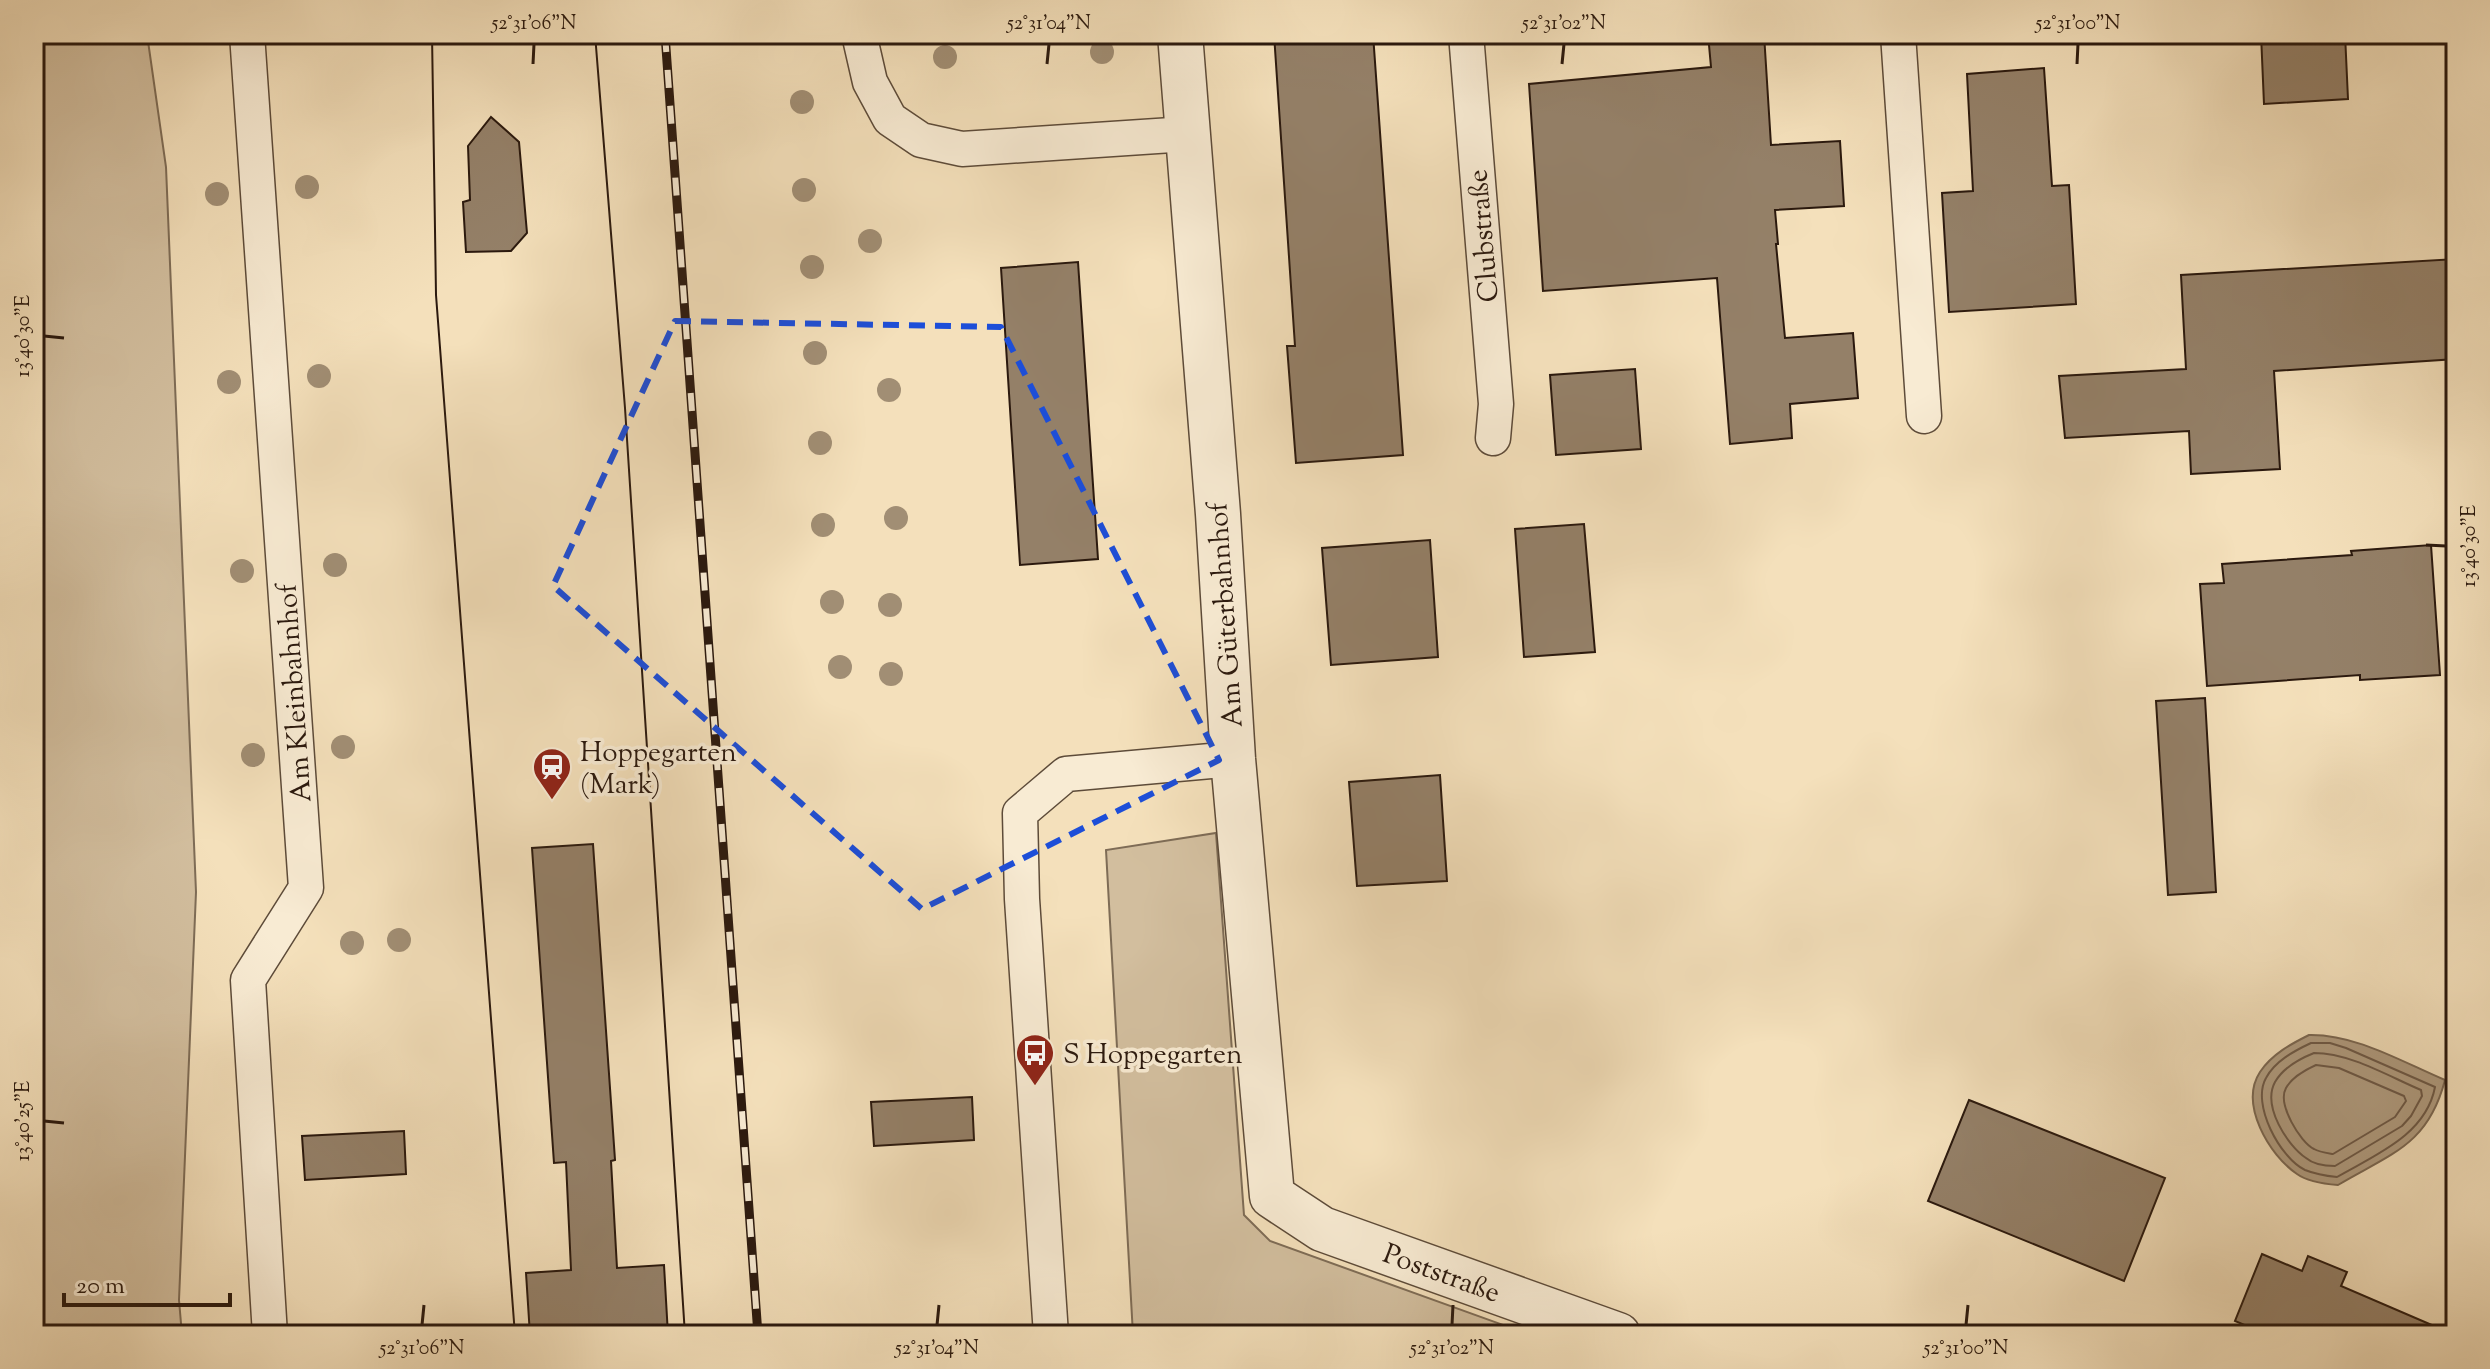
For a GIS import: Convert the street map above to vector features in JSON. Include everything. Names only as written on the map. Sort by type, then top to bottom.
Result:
[{"type":"street","name":"Am Güterbahnhof","points":[[1180,34],[1218,514],[1233,759],[1272,1196]]},
{"type":"street","name":"Poststraße","points":[[1272,1196],[1322,1229],[1618,1335]]},
{"type":"lane","name":"Am Kleinbahnhof","points":[[247,34],[306,888],[248,980],[270,1335]]},
{"type":"lane","points":[[859,34],[870,82],[890,119],[921,140],[962,149],[1187,134]]},
{"type":"lane","name":"Clubstraße","points":[[1466,34],[1496,404],[1493,438]]},
{"type":"lane","points":[[1898,34],[1924,416]]},
{"type":"lane","points":[[1051,1335],[1022,899],[1020,813],[1066,774],[1233,759]]},
{"type":"highlighted area","points":[[675,321],[1001,327],[1219,760],[922,909],[553,586]]},
{"type":"shaded area","points":[[34,34],[147,34],[166,167],[196,892],[179,1300],[182,1335],[34,1335]]},
{"type":"shaded area","points":[[1216,833],[1244,1215],[1270,1241],[1531,1335],[1133,1335],[1106,850]]},
{"type":"water","points":[[2309,1035],[2361,1044],[2445,1080],[2438,1102],[2418,1133],[2391,1155],[2338,1185],[2306,1179],[2297,1174],[2267,1142],[2255,1113],[2254,1085],[2260,1072],[2276,1055]]},
{"type":"building","points":[[1274,34],[1373,34],[1403,455],[1296,463],[1287,346],[1295,346]]},
{"type":"building","points":[[1708,34],[1764,34],[1771,145],[1840,141],[1844,206],[1775,210],[1776,244],[1785,338],[1853,333],[1858,398],[1790,404],[1792,438],[1730,444],[1717,278],[1543,291],[1529,84],[1711,67]]},
{"type":"building","points":[[2261,34],[2345,34],[2348,99],[2264,104]]},
{"type":"building","points":[[2044,68],[2052,186],[2069,185],[2076,304],[1949,312],[1942,193],[1973,191],[1967,74]]},
{"type":"building","points":[[491,117],[519,142],[527,233],[511,251],[466,252],[463,202],[470,200],[468,146]]},
{"type":"building","points":[[2456,259],[2456,359],[2274,371],[2280,469],[2191,474],[2189,431],[2065,438],[2059,376],[2186,369],[2181,275]]},
{"type":"building","points":[[1078,262],[1098,559],[1020,565],[1001,268]]},
{"type":"building","points":[[1635,369],[1641,449],[1556,455],[1550,375]]},
{"type":"building","points":[[1584,524],[1595,652],[1524,657],[1515,529]]},
{"type":"building","points":[[1430,540],[1438,657],[1331,665],[1322,548]]},
{"type":"building","points":[[2431,545],[2440,675],[2360,680],[2360,675],[2207,686],[2200,584],[2224,583],[2222,564],[2352,555],[2351,551]]},
{"type":"building","points":[[2205,698],[2216,892],[2168,895],[2156,701]]},
{"type":"building","points":[[1440,775],[1447,881],[1357,886],[1349,782]]},
{"type":"building","points":[[593,844],[615,1160],[611,1161],[617,1268],[664,1265],[668,1335],[530,1335],[526,1273],[571,1270],[566,1162],[554,1163],[532,848]]},
{"type":"building","points":[[972,1097],[974,1140],[874,1146],[871,1102]]},
{"type":"building","points":[[1969,1100],[2165,1178],[2124,1281],[1928,1201]]},
{"type":"building","points":[[404,1131],[406,1174],[305,1180],[302,1136]]},
{"type":"building","points":[[2262,1254],[2302,1271],[2308,1256],[2347,1272],[2341,1286],[2455,1335],[2268,1335],[2235,1321]]},
{"type":"tram line","points":[[432,34],[436,295],[515,1335]]},
{"type":"tram line","points":[[595,34],[625,408],[685,1335]]},
{"type":"railway","points":[[665,34],[758,1335]]},
{"type":"place","name":"Hoppegarten (Mark)","points":[[552,801]]},
{"type":"place","name":"S Hoppegarten","points":[[1035,1087]]}]
